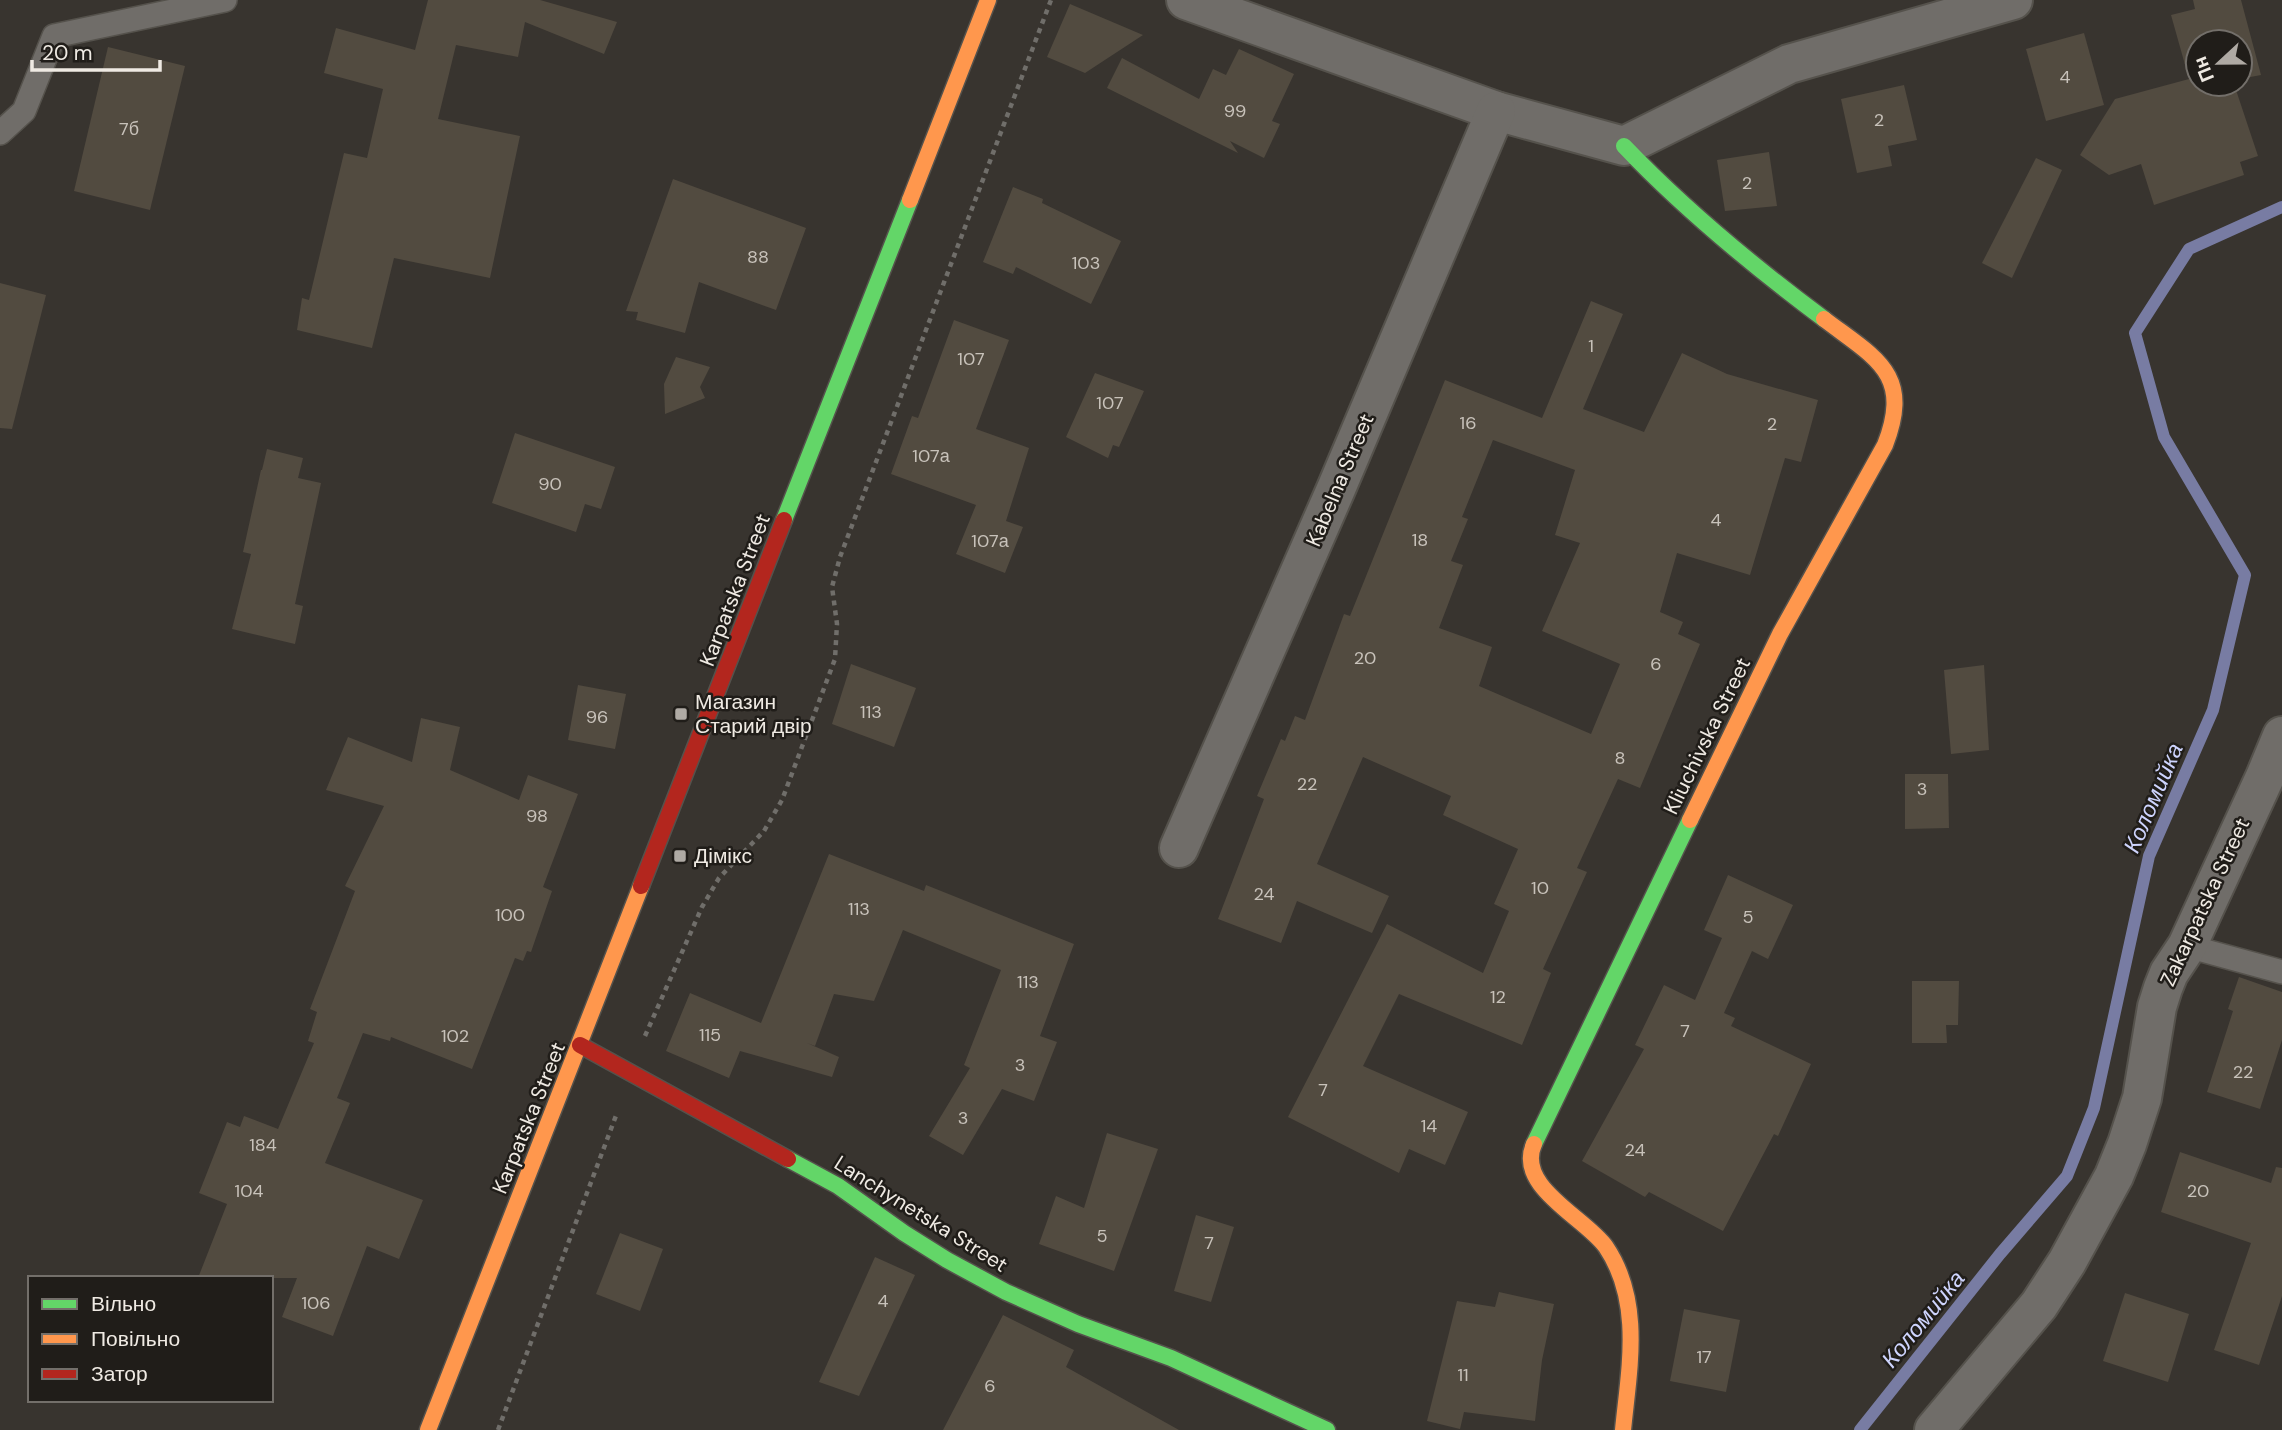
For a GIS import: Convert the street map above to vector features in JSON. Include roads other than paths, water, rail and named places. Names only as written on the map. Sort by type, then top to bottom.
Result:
[{"type":"street","name":"Karpatska Street","points":[[428,1430],[988,0]]},
{"type":"street","points":[[1186,0],[1496,111],[1624,146],[1789,64],[2013,0]]},
{"type":"street","name":"Kabelna Street","points":[[1179,848],[1336,489],[1496,111]]},
{"type":"street","name":"Kliuchivska Street","points":[[1623,1430],[1632,1334],[1623,1282],[1613,1259],[1599,1238],[1544,1190],[1537,1180],[1530,1159],[1532,1148],[1780,634],[1885,445],[1896,410],[1896,398],[1889,375],[1874,357],[1752,265],[1624,146]]},
{"type":"street","name":"Zakarpatska Street","points":[[1934,1430],[2039,1305],[2067,1262],[2114,1176],[2142,1098],[2157,1007],[2169,973],[2187,946],[2282,736]]},
{"type":"street","name":"Lanchynetska Street","points":[[580,1045],[838,1186],[914,1240],[1006,1292],[1078,1324],[1171,1358],[1327,1430]]},
{"type":"lane","points":[[0,133],[24,111],[54,36],[225,0]]},
{"type":"lane","points":[[2187,946],[2282,972]]},
{"type":"waterway","name":"Коломийка","points":[[1860,1430],[2000,1254],[2067,1176],[2094,1108],[2149,856],[2213,710],[2245,575],[2164,437],[2135,333],[2189,249],[2282,207]]},
{"type":"place","name":"Магазин Старий двір","points":[[681,714]]},
{"type":"place","name":"Дімікс","points":[[680,856]]}]
